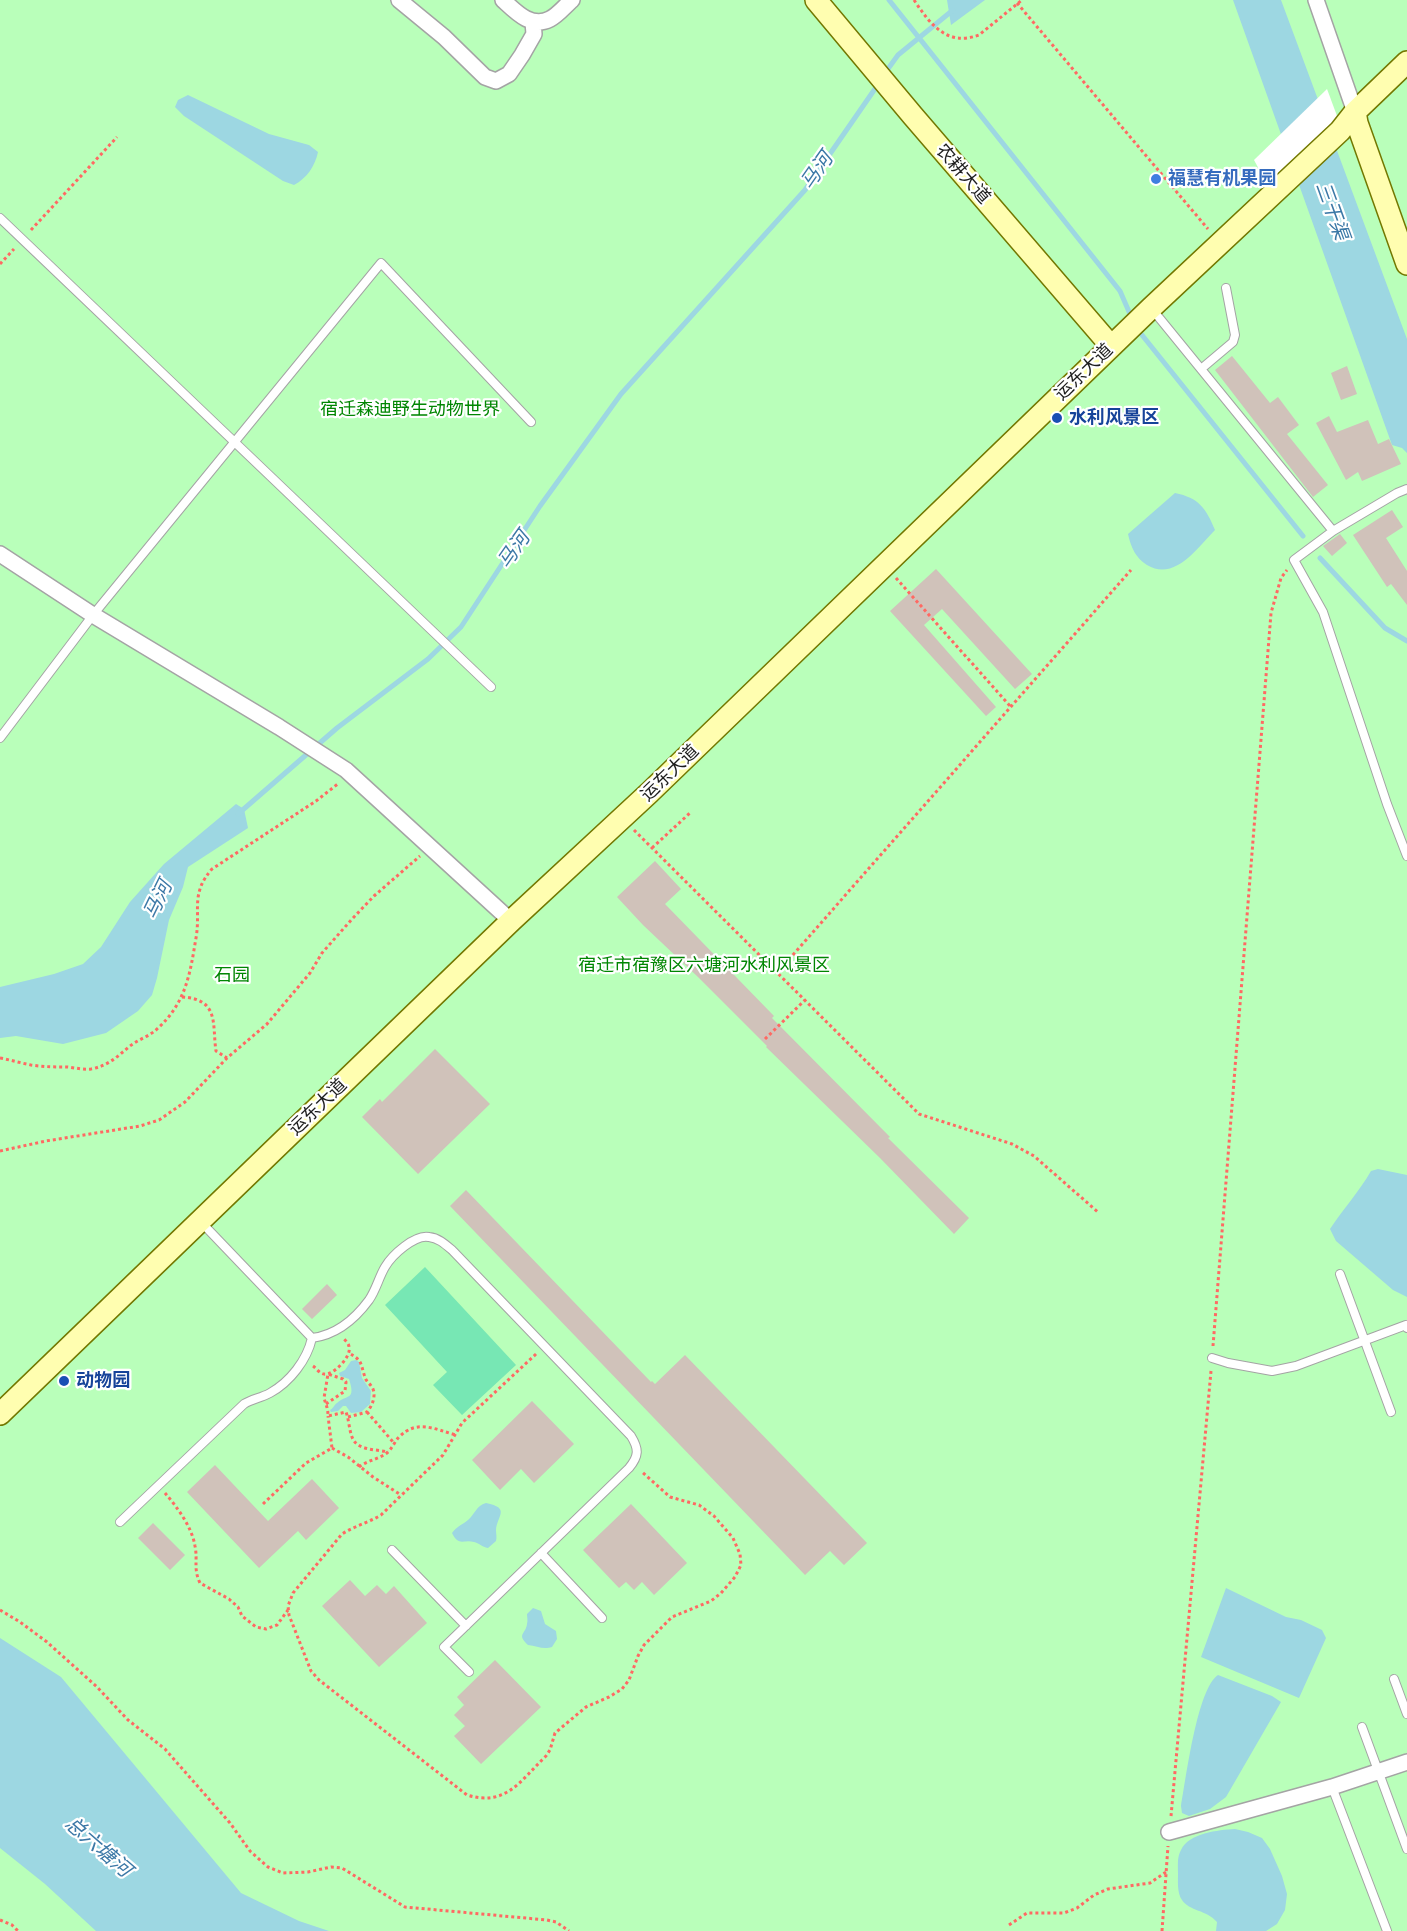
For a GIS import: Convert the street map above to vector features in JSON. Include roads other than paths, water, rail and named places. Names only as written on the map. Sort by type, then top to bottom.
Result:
[{"type":"main road","name":"农耕大道","points":[[816,0],[1111,346]]},
{"type":"main road","name":"运东大道","points":[[1351,122],[1407,62]]},
{"type":"main road","name":"运东大道","points":[[0,1414],[1111,346],[1351,122],[1407,74]]},
{"type":"main road","points":[[1351,122],[1407,264]]},
{"type":"street","points":[[399,0],[444,37],[484,77],[496,81],[509,74],[522,55],[534,34],[533,22]]},
{"type":"street","points":[[503,0],[521,16],[533,22],[549,20],[572,0]]},
{"type":"street","points":[[1316,0],[1351,122]]},
{"type":"street","points":[[0,554],[93,615],[279,727],[430,847],[511,921]]},
{"type":"street","points":[[1169,1832],[1332,1787],[1407,1762]]},
{"type":"lane","points":[[0,218],[491,687]]},
{"type":"lane","points":[[0,738],[93,615],[381,263],[531,422]]},
{"type":"lane","points":[[1201,369],[1233,342],[1236,335],[1227,288]]},
{"type":"lane","points":[[1151,308],[1333,531]]},
{"type":"lane","points":[[1406,489],[1333,531],[1294,560],[1323,612],[1407,856]]},
{"type":"lane","points":[[200,1221],[312,1338]]},
{"type":"lane","points":[[312,1338],[326,1336],[346,1324],[369,1300],[384,1268],[393,1255],[414,1240],[424,1236],[430,1237],[453,1251],[631,1436],[638,1447],[638,1457],[633,1463],[444,1647],[469,1672]]},
{"type":"lane","points":[[1340,1274],[1391,1412]]},
{"type":"lane","points":[[1212,1358],[1272,1371],[1296,1366],[1406,1325],[1407,1328]]},
{"type":"lane","points":[[120,1522],[244,1404],[254,1398],[267,1395],[289,1378],[309,1351],[312,1338]]},
{"type":"lane","points":[[392,1550],[466,1626]]},
{"type":"lane","points":[[541,1553],[602,1618]]},
{"type":"lane","points":[[1394,1679],[1407,1714]]},
{"type":"lane","points":[[1362,1727],[1407,1849]]},
{"type":"lane","points":[[1332,1787],[1387,1931]]},
{"type":"water","points":[[947,0],[985,0],[951,25]]},
{"type":"water","name":"三干渠","points":[[1233,0],[1281,0],[1407,339],[1407,453],[1402,448],[1392,445]]},
{"type":"water","points":[[188,95],[269,134],[309,145],[318,152],[313,167],[303,179],[294,185],[283,181],[184,116],[175,107],[178,100]]},
{"type":"water","points":[[1175,493],[1201,505],[1215,530],[1185,560],[1167,569],[1157,569],[1147,565],[1137,556],[1128,534]]},
{"type":"water","points":[[236,804],[244,809],[248,828],[188,867],[183,887],[169,920],[152,995],[138,1011],[106,1033],[63,1044],[16,1036],[0,1038],[0,987],[54,974],[83,964],[101,947],[130,902],[164,864]]},
{"type":"water","points":[[1378,1169],[1407,1175],[1407,1297],[1393,1290],[1336,1241],[1330,1229],[1371,1171]]},
{"type":"water","points":[[351,1361],[359,1362],[362,1378],[371,1391],[370,1404],[361,1412],[351,1413],[346,1406],[343,1406],[338,1411],[331,1412],[330,1410],[336,1404],[351,1394],[349,1379],[340,1376],[339,1373],[345,1370]]},
{"type":"water","points":[[486,1503],[498,1507],[501,1513],[496,1530],[496,1541],[488,1548],[474,1542],[457,1540],[452,1533]]},
{"type":"water","points":[[1226,1588],[1286,1617],[1301,1620],[1322,1630],[1326,1638],[1299,1698],[1201,1657]]},
{"type":"water","points":[[533,1608],[541,1611],[545,1624],[556,1631],[557,1639],[552,1647],[528,1645],[522,1636],[527,1623],[527,1614]]},
{"type":"water","name":"总六塘河","points":[[0,1638],[61,1677],[241,1893],[299,1921],[329,1931],[96,1931],[45,1884],[0,1848]]},
{"type":"water","points":[[1218,1675],[1272,1696],[1281,1702],[1226,1797],[1210,1809],[1189,1816],[1182,1813],[1181,1806],[1198,1715],[1211,1684]]},
{"type":"water","points":[[1235,1829],[1262,1838],[1270,1849],[1282,1876],[1287,1894],[1285,1910],[1277,1924],[1266,1931],[1216,1931],[1217,1922],[1213,1918],[1185,1904],[1179,1894],[1178,1858],[1185,1844],[1197,1836]]},
{"type":"waterway","points":[[889,0],[1120,291],[1130,314]]},
{"type":"waterway","name":"马河","points":[[885,73],[898,55],[953,10]]},
{"type":"waterway","name":"马河","points":[[238,814],[337,728],[428,659],[461,627],[540,506],[621,394],[805,190],[879,83]]},
{"type":"waterway","points":[[1142,335],[1303,536]]},
{"type":"waterway","points":[[1320,558],[1385,628],[1407,641]]},
{"type":"place","name":"福慧有机果园","points":[[1156,179]]},
{"type":"place","name":"水利风景区","points":[[1057,418]]},
{"type":"place","name":"动物园","points":[[64,1381]]},
{"type":"park label","name":"宿迁森迪野生动物世界","points":[[410,410]]},
{"type":"park label","name":"宿迁市宿豫区六塘河水利风景区","points":[[704,966]]},
{"type":"park label","name":"石园","points":[[232,976]]}]
